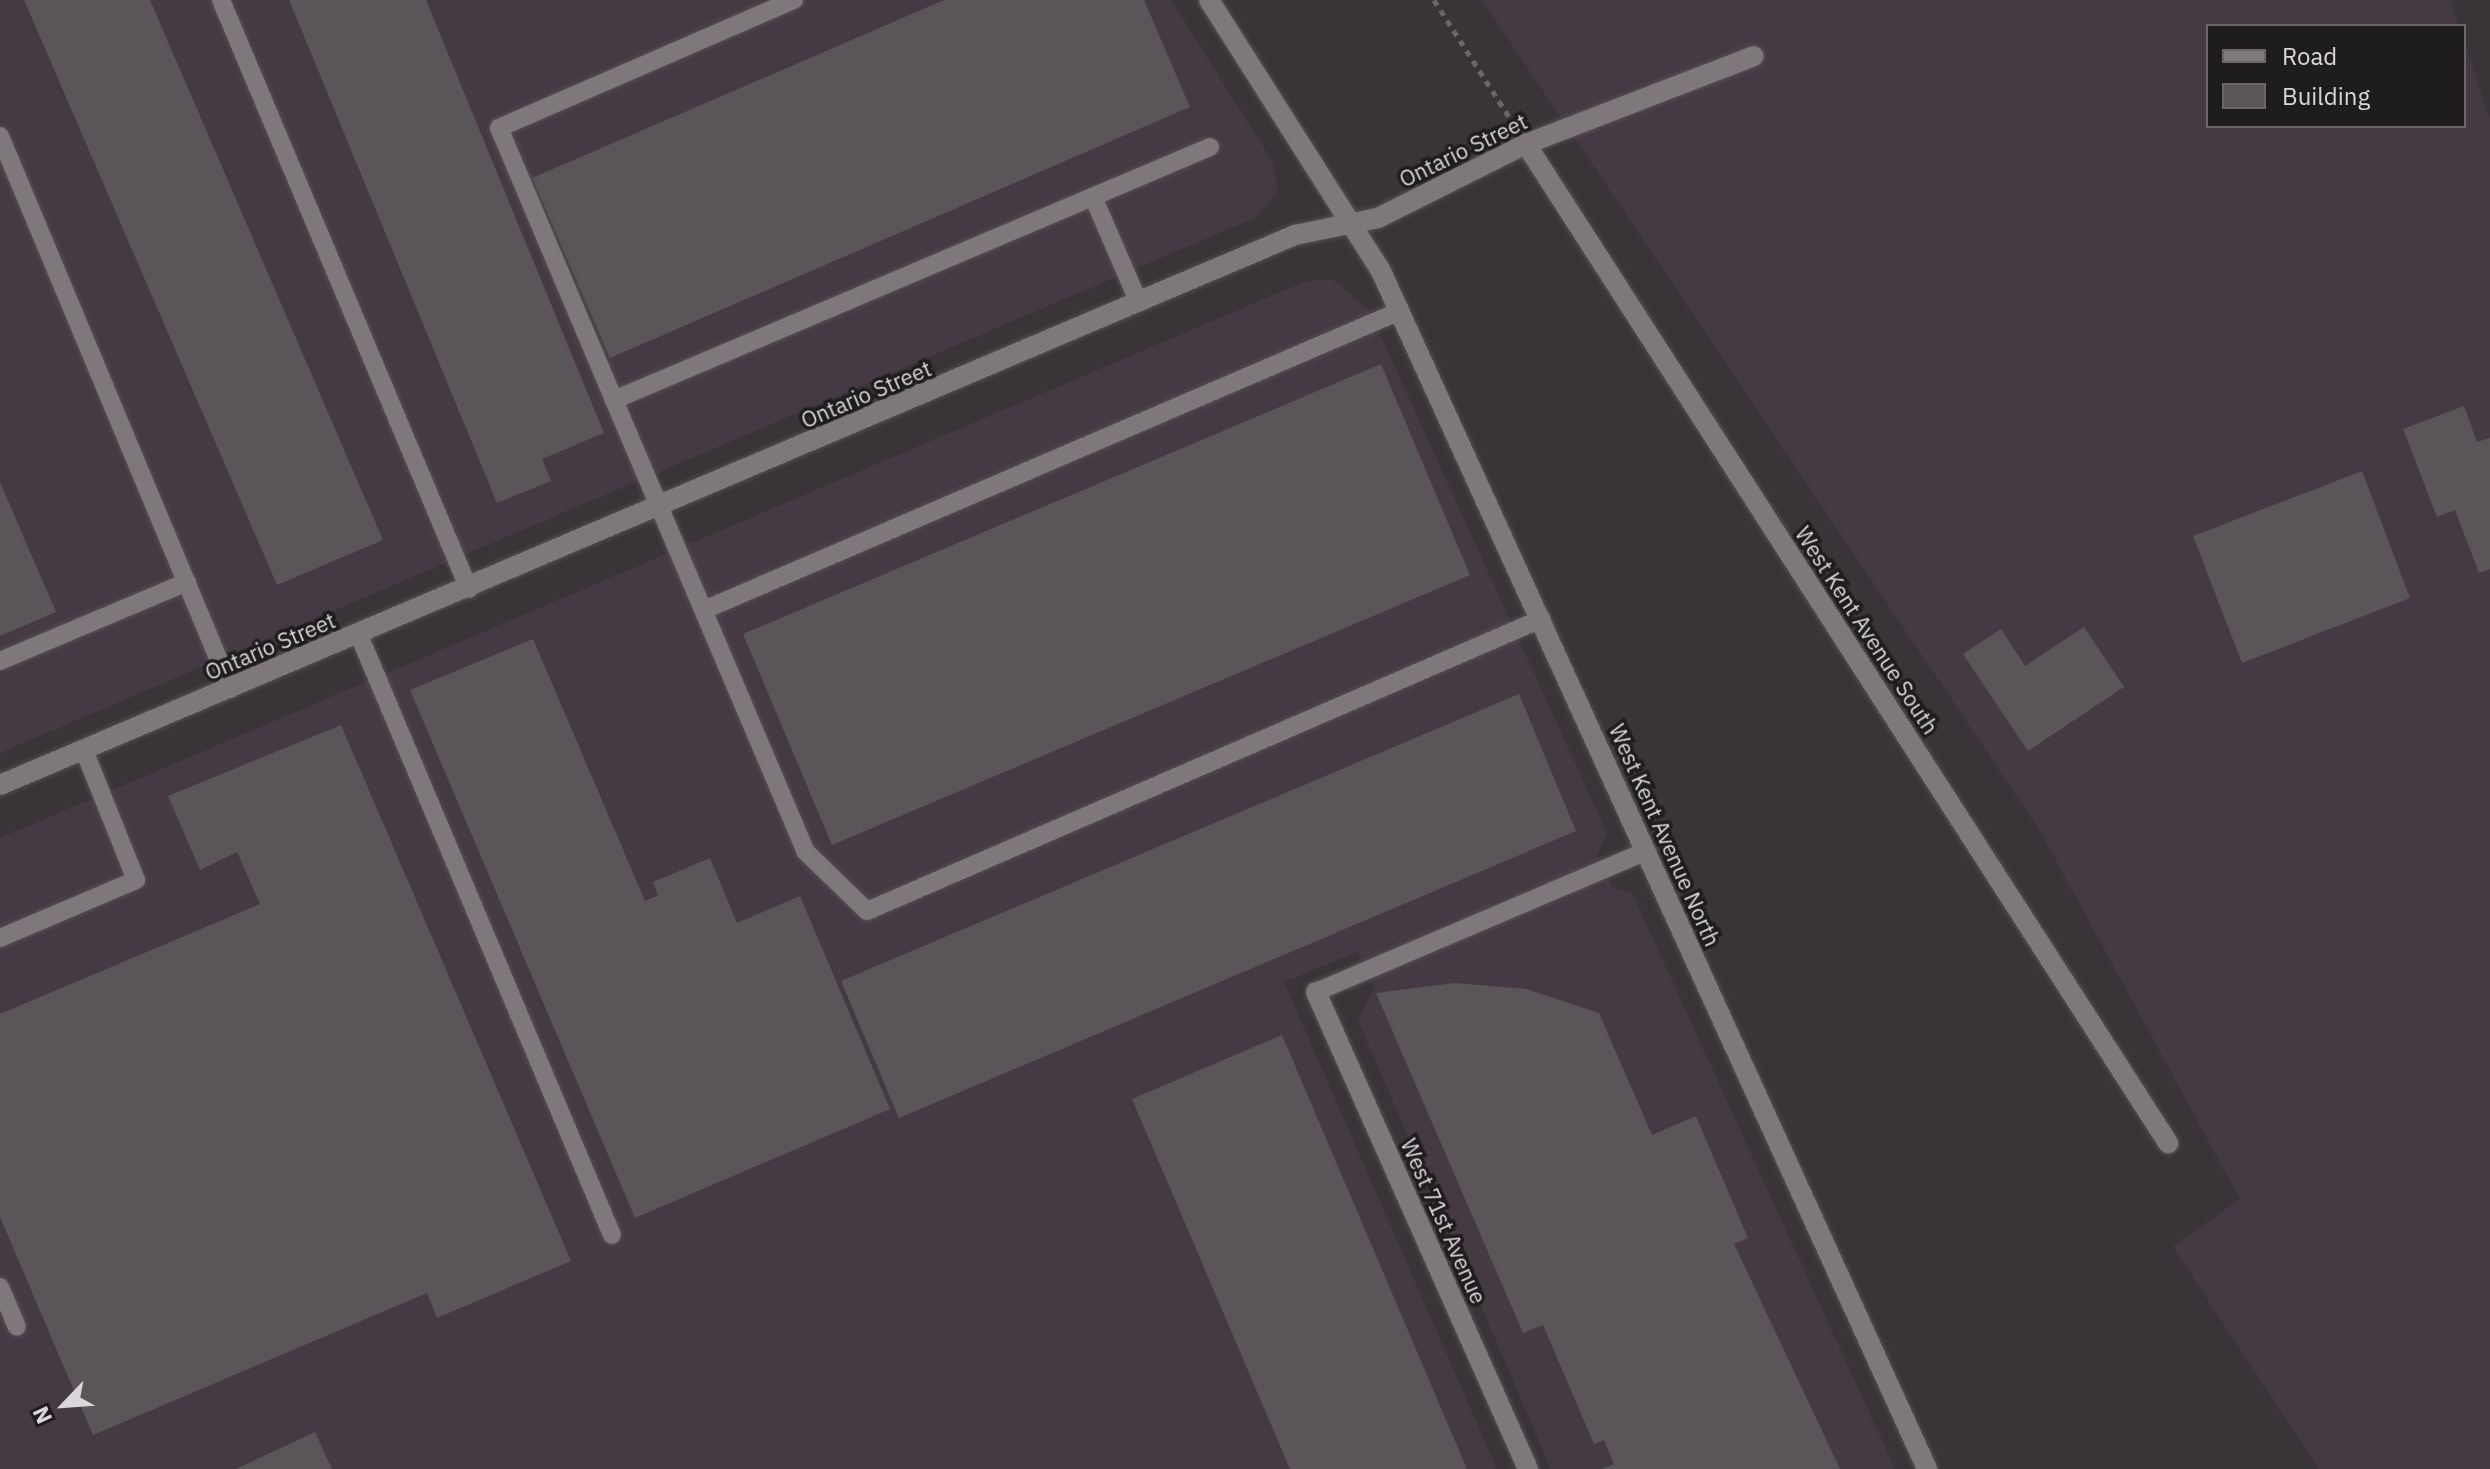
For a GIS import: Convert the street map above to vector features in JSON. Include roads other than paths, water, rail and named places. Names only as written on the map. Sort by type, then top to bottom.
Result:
[{"type":"street","name":"West Kent Avenue North","points":[[1209,0],[1351,225],[1400,311],[1927,1469]]},
{"type":"street","name":"Ontario Street","points":[[0,785],[661,509],[1295,235],[1351,225],[1413,203],[1526,144],[1754,56]]},
{"type":"street","name":"West Kent Avenue South","points":[[1526,144],[2168,1143]]},
{"type":"street","name":"West 71st Avenue","points":[[1316,992],[1528,1469]]},
{"type":"lane","points":[[221,0],[469,589]]},
{"type":"lane","points":[[794,0],[499,128],[805,851],[867,911],[1541,619]]},
{"type":"lane","points":[[0,136],[231,689]]},
{"type":"lane","points":[[614,400],[1094,199],[1210,147]]},
{"type":"lane","points":[[1094,199],[1139,303]]},
{"type":"lane","points":[[704,610],[1400,311]]},
{"type":"lane","points":[[0,661],[187,582]]},
{"type":"lane","points":[[359,635],[612,1235]]},
{"type":"lane","points":[[0,938],[136,880],[84,750]]},
{"type":"lane","points":[[1316,992],[1646,851]]},
{"type":"lane","points":[[0,1287],[17,1327]]}]
